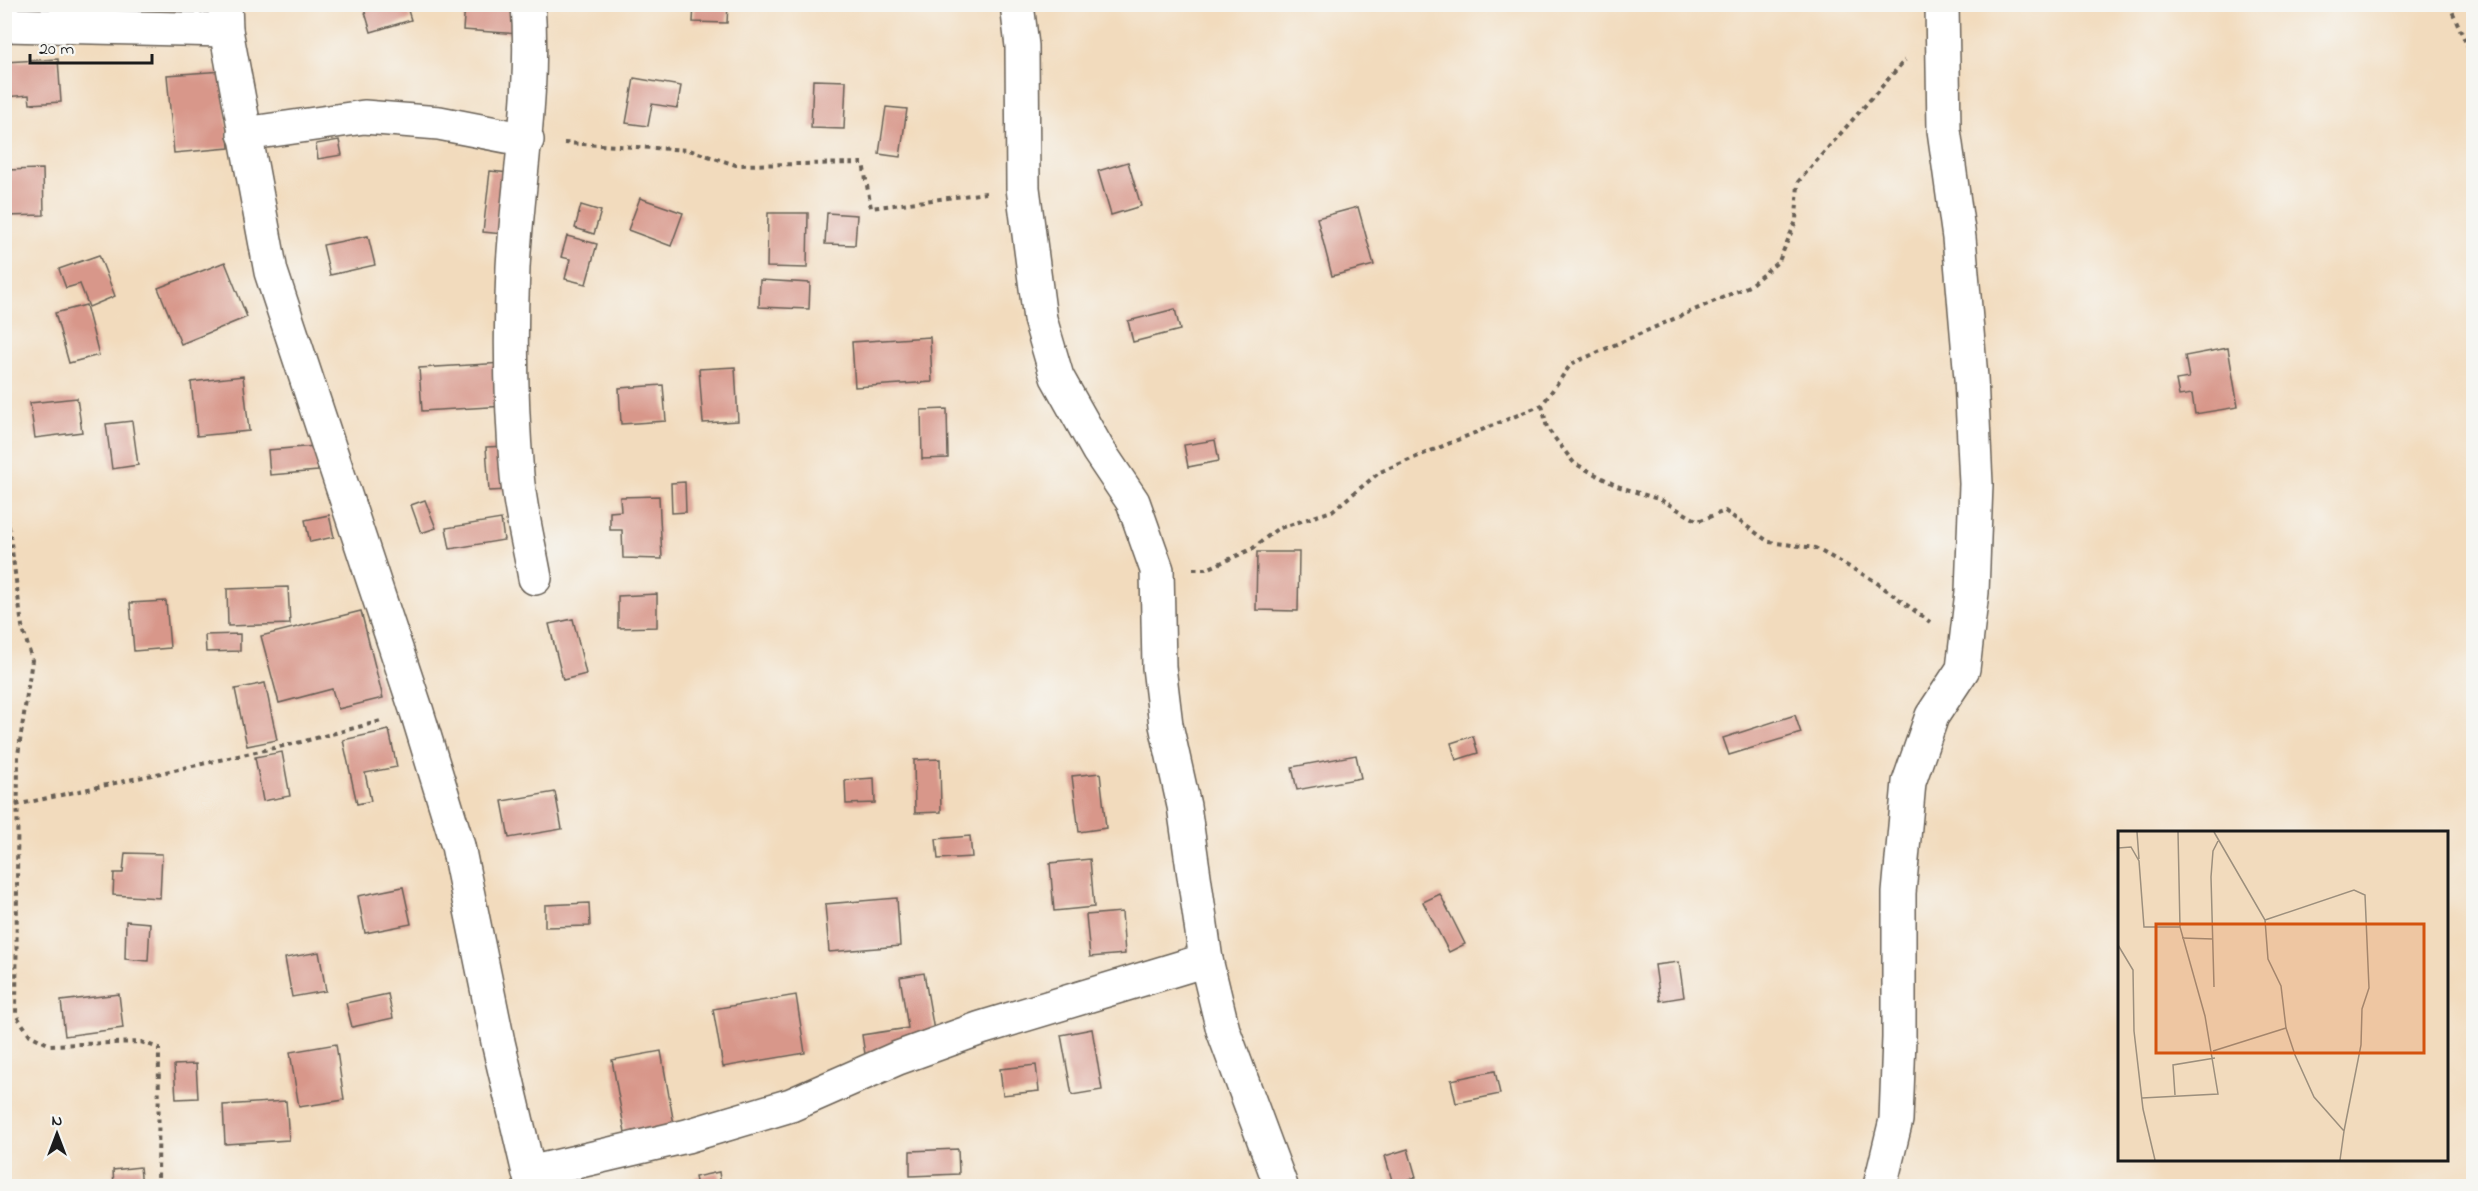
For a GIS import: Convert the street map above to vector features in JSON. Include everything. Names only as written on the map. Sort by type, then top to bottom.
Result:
[{"type":"street","points":[[528,4],[531,40],[527,140],[513,266],[512,365],[518,477],[535,578]]},
{"type":"street","points":[[1017,4],[1022,46],[1023,188],[1040,319],[1057,377],[1098,450],[1133,502],[1157,570],[1161,690],[1166,725],[1184,806],[1206,960],[1223,1030],[1281,1186]]},
{"type":"street","points":[[1880,1186],[1896,1120],[1899,1038],[1899,893],[1909,782],[1932,716],[1963,669],[1972,592],[1976,484],[1971,378],[1959,238],[1944,130],[1942,10]]},
{"type":"street","points":[[4,24],[226,17],[244,134],[271,272],[417,712],[458,846],[498,1042],[531,1180],[791,1105],[898,1058],[981,1028],[1206,960]]},
{"type":"street","points":[[244,134],[364,117],[439,123],[527,140]]},
{"type":"path","points":[[2449,4],[2474,61]]},
{"type":"path","points":[[1157,570],[1207,569],[1252,549],[1277,529],[1332,511],[1380,472],[1542,405],[1571,364],[1749,286],[1779,261],[1796,221],[1798,182],[1942,10]]},
{"type":"path","points":[[527,140],[689,150],[736,165],[863,163],[871,208],[1023,188]]},
{"type":"path","points":[[1542,405],[1547,428],[1574,463],[1617,486],[1661,501],[1698,521],[1725,511],[1769,542],[1815,548],[1873,580],[1936,627],[1963,669]]},
{"type":"path","points":[[4,490],[22,626],[32,660],[18,754],[16,1015],[30,1035],[50,1045],[141,1042],[159,1048],[158,1186]]},
{"type":"path","points":[[16,805],[301,742],[417,712]]},
{"type":"building","points":[[154,4],[188,4],[188,11]]},
{"type":"building","points":[[377,4],[406,4],[411,20],[371,32],[364,9]]},
{"type":"building","points":[[465,4],[522,4],[520,34],[463,30]]},
{"type":"building","points":[[694,4],[728,4],[727,23],[693,22]]},
{"type":"building","points":[[58,59],[61,102],[30,104],[29,95],[4,97],[4,62]]},
{"type":"building","points":[[223,71],[229,148],[174,153],[167,75]]},
{"type":"building","points":[[634,78],[681,86],[677,108],[652,104],[648,126],[626,123]]},
{"type":"building","points":[[813,80],[846,81],[844,129],[811,128]]},
{"type":"building","points":[[886,107],[907,109],[900,157],[879,154]]},
{"type":"building","points":[[339,140],[342,155],[318,159],[316,144]]},
{"type":"building","points":[[1128,162],[1141,206],[1111,215],[1098,171]]},
{"type":"building","points":[[43,169],[44,215],[4,216],[4,170]]},
{"type":"building","points":[[490,171],[509,173],[503,234],[483,232]]},
{"type":"building","points":[[640,198],[683,213],[671,246],[628,230]]},
{"type":"building","points":[[581,205],[601,211],[594,234],[575,228]]},
{"type":"building","points":[[1358,207],[1374,265],[1332,276],[1317,218]]},
{"type":"building","points":[[768,213],[808,213],[807,268],[767,267]]},
{"type":"building","points":[[827,213],[857,215],[855,245],[825,244]]},
{"type":"building","points":[[368,236],[375,265],[330,275],[323,245]]},
{"type":"building","points":[[567,236],[597,244],[586,284],[565,279],[570,259],[561,257]]},
{"type":"building","points":[[99,255],[115,296],[89,307],[80,284],[66,288],[59,269]]},
{"type":"building","points":[[225,262],[247,317],[181,344],[158,288]]},
{"type":"building","points":[[760,280],[810,283],[809,309],[759,307]]},
{"type":"building","points":[[86,305],[99,355],[69,363],[55,313]]},
{"type":"building","points":[[1175,309],[1180,330],[1133,342],[1128,321]]},
{"type":"building","points":[[930,337],[932,382],[855,387],[852,342]]},
{"type":"building","points":[[2228,348],[2238,407],[2195,414],[2192,394],[2179,396],[2176,380],[2189,378],[2185,356]]},
{"type":"building","points":[[504,363],[506,406],[422,411],[419,368]]},
{"type":"building","points":[[735,367],[738,421],[703,423],[699,369]]},
{"type":"building","points":[[243,376],[249,431],[197,436],[191,382]]},
{"type":"building","points":[[663,385],[666,421],[621,424],[619,388]]},
{"type":"building","points":[[77,398],[82,432],[35,438],[30,403]]},
{"type":"building","points":[[947,409],[948,458],[922,459],[921,410]]},
{"type":"building","points":[[132,421],[138,465],[112,469],[106,424]]},
{"type":"building","points":[[1215,440],[1219,461],[1188,467],[1184,445]]},
{"type":"building","points":[[316,446],[318,471],[270,475],[268,450]]},
{"type":"building","points":[[507,446],[509,490],[489,491],[486,447]]},
{"type":"building","points":[[685,482],[686,512],[672,513],[671,483]]},
{"type":"building","points":[[659,496],[662,559],[623,558],[622,530],[610,530],[610,512],[621,511],[620,497]]},
{"type":"building","points":[[425,500],[436,528],[421,533],[411,505]]},
{"type":"building","points":[[329,515],[334,537],[310,542],[305,520]]},
{"type":"building","points":[[501,519],[504,540],[450,549],[446,528]]},
{"type":"building","points":[[1257,552],[1299,552],[1298,611],[1256,610]]},
{"type":"building","points":[[288,587],[290,624],[228,626],[227,589]]},
{"type":"building","points":[[657,594],[657,627],[618,628],[618,596]]},
{"type":"building","points":[[166,601],[170,648],[134,651],[130,603]]},
{"type":"building","points":[[361,611],[383,698],[338,709],[332,689],[279,703],[261,636]]},
{"type":"building","points":[[573,619],[586,674],[563,680],[549,624]]},
{"type":"building","points":[[240,634],[240,651],[206,652],[205,635]]},
{"type":"building","points":[[265,683],[277,740],[247,746],[235,689]]},
{"type":"building","points":[[1795,715],[1801,733],[1729,755],[1723,738]]},
{"type":"building","points":[[389,730],[397,767],[365,773],[371,801],[357,804],[343,740]]},
{"type":"building","points":[[1473,736],[1478,753],[1456,760],[1451,743]]},
{"type":"building","points":[[282,752],[290,796],[263,801],[255,757]]},
{"type":"building","points":[[1356,755],[1361,778],[1297,790],[1292,767]]},
{"type":"building","points":[[940,759],[941,812],[915,813],[914,760]]},
{"type":"building","points":[[1100,773],[1106,828],[1079,832],[1072,776]]},
{"type":"building","points":[[874,778],[875,803],[846,804],[845,780]]},
{"type":"building","points":[[555,792],[562,829],[509,838],[502,801]]},
{"type":"building","points":[[970,836],[972,857],[938,859],[936,839]]},
{"type":"building","points":[[125,853],[162,854],[160,898],[113,895],[114,873],[123,873]]},
{"type":"building","points":[[1090,859],[1094,907],[1054,911],[1050,863]]},
{"type":"building","points":[[403,887],[411,924],[365,933],[358,896]]},
{"type":"building","points":[[1440,894],[1465,944],[1449,952],[1423,902]]},
{"type":"building","points":[[897,898],[900,946],[829,952],[825,904]]},
{"type":"building","points":[[589,903],[590,926],[545,927],[545,905]]},
{"type":"building","points":[[1122,912],[1125,954],[1090,957],[1086,915]]},
{"type":"building","points":[[126,921],[150,923],[148,961],[125,959]]},
{"type":"building","points":[[319,952],[326,991],[292,997],[285,958]]},
{"type":"building","points":[[1679,962],[1684,997],[1660,1001],[1655,965]]},
{"type":"building","points":[[924,973],[936,1042],[865,1054],[862,1035],[908,1028],[900,977]]},
{"type":"building","points":[[119,994],[123,1028],[65,1036],[61,1001]]},
{"type":"building","points":[[388,994],[393,1018],[352,1027],[346,1003]]},
{"type":"building","points":[[796,995],[805,1053],[723,1067],[713,1009]]},
{"type":"building","points":[[1092,1029],[1102,1090],[1072,1095],[1061,1035]]},
{"type":"building","points":[[336,1044],[344,1100],[299,1107],[290,1052]]},
{"type":"building","points":[[661,1051],[675,1130],[626,1138],[612,1060]]},
{"type":"building","points":[[196,1064],[198,1098],[176,1099],[174,1065]]},
{"type":"building","points":[[1036,1065],[1039,1091],[1003,1095],[1000,1069]]},
{"type":"building","points":[[1495,1071],[1500,1094],[1456,1103],[1451,1080]]},
{"type":"building","points":[[286,1101],[289,1140],[225,1144],[223,1105]]},
{"type":"building","points":[[958,1149],[959,1174],[910,1176],[910,1151]]},
{"type":"building","points":[[1408,1149],[1416,1177],[1393,1184],[1385,1156]]},
{"type":"building","points":[[140,1167],[142,1186],[114,1186],[113,1170]]},
{"type":"building","points":[[719,1172],[721,1186],[697,1186],[695,1177]]}]
